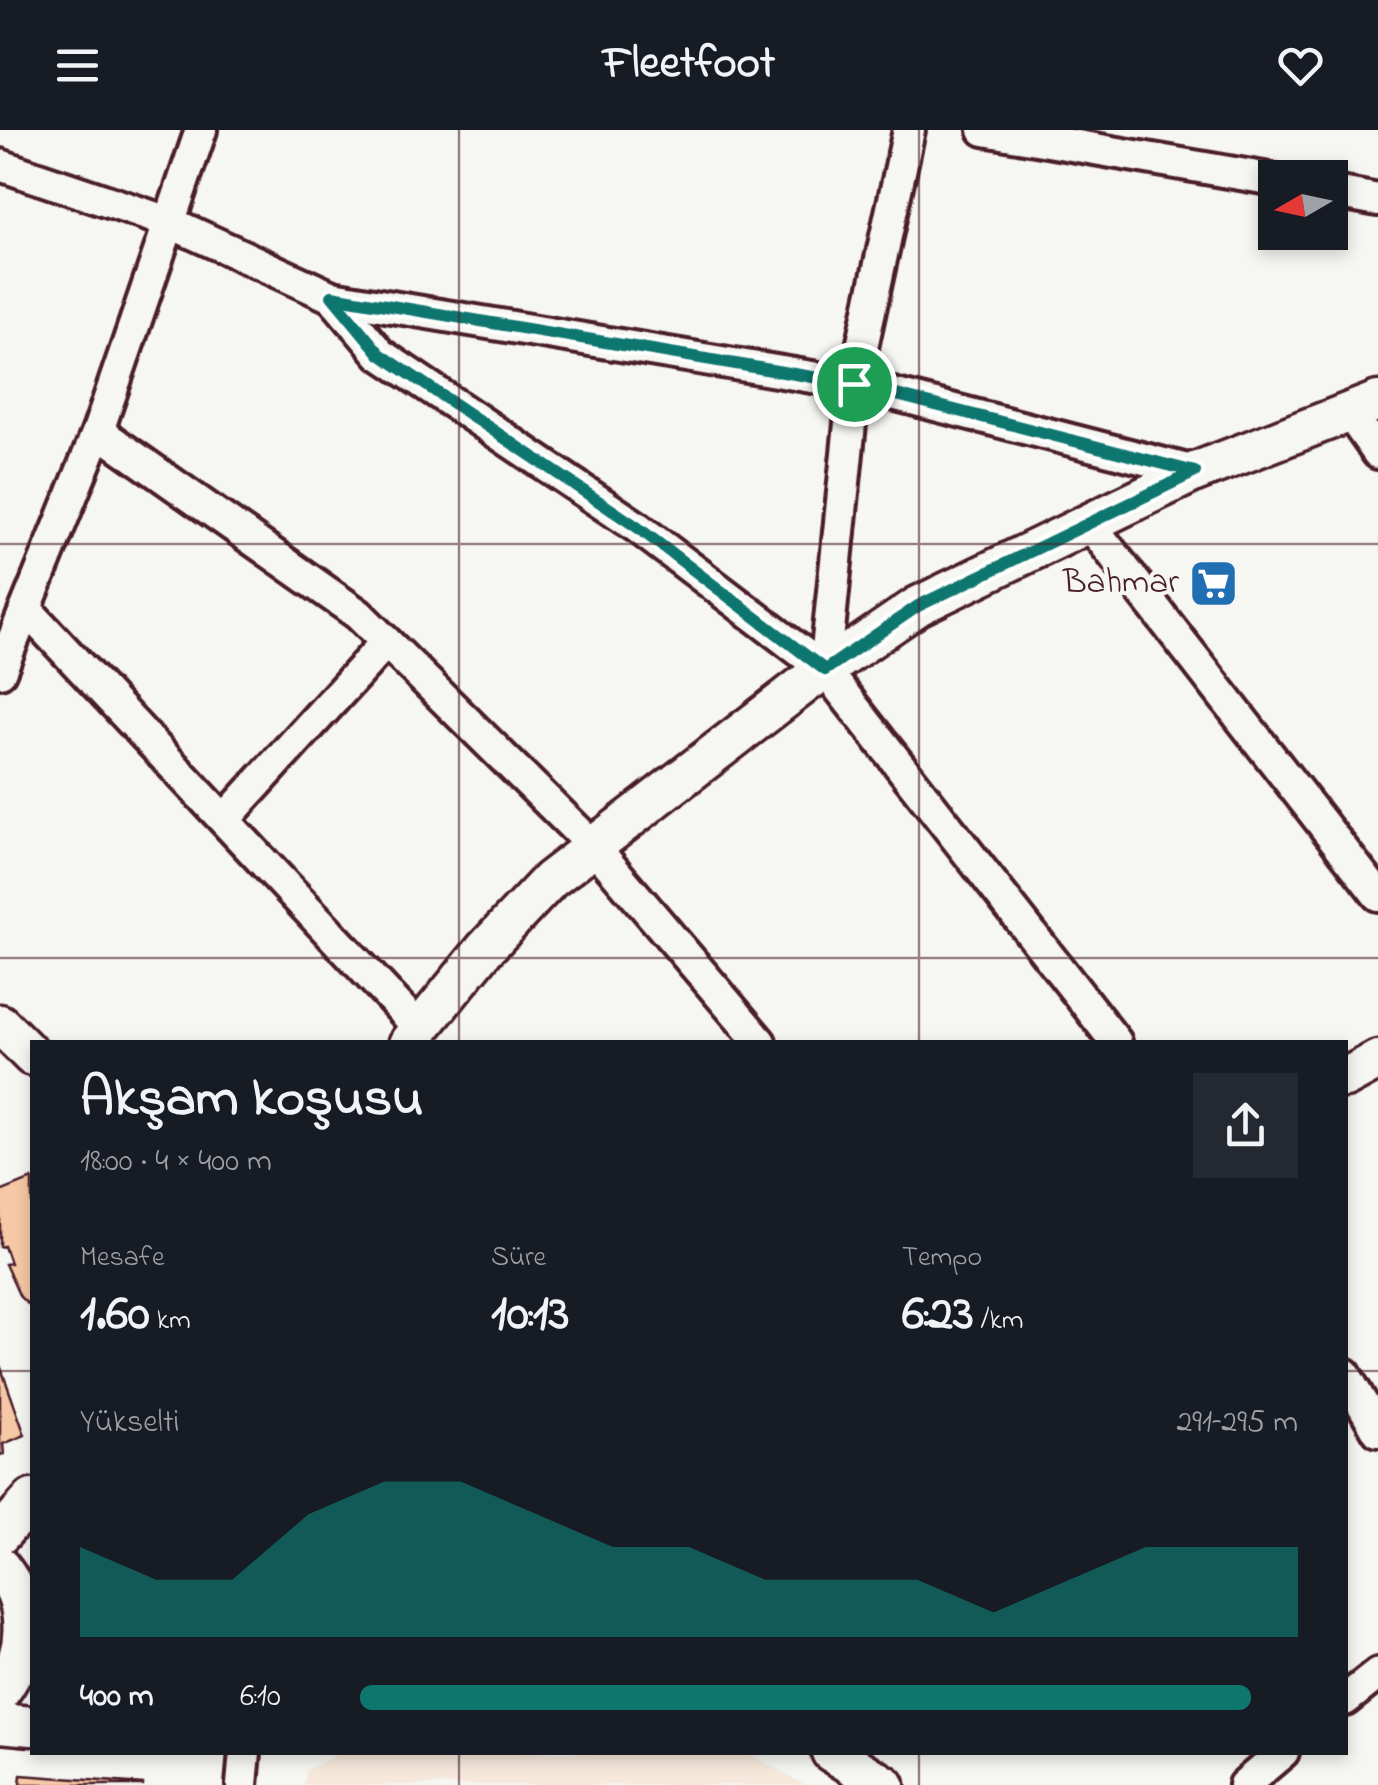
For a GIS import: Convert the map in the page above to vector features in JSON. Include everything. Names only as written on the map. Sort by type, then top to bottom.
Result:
[{"type":"street","points":[[0,672],[98,431],[201,130]]},
{"type":"street","points":[[825,670],[854,384],[909,130]]},
{"type":"street","points":[[984,130],[1258,177]]},
{"type":"street","points":[[0,165],[171,224],[332,296],[854,384],[1195,472]]},
{"type":"street","points":[[1348,194],[1378,200]]},
{"type":"street","points":[[332,296],[380,354],[637,527],[825,670],[1114,1040]]},
{"type":"street","points":[[26,610],[225,819],[415,1036],[485,948],[550,880],[825,670],[918,606],[1195,472],[1363,407],[1378,453]]},
{"type":"street","points":[[98,431],[358,614],[595,848],[758,1040]]},
{"type":"street","points":[[1088,522],[1378,895]]},
{"type":"street","points":[[225,819],[386,642]]},
{"type":"street","points":[[0,1024],[30,1054]]},
{"type":"street","points":[[1348,1076],[1378,1060]]},
{"type":"street","points":[[1348,1382],[1378,1432]]},
{"type":"street","points":[[0,1535],[30,1501]]},
{"type":"street","points":[[0,1692],[12,1676],[23,1645],[15,1580]]},
{"type":"street","points":[[1348,1698],[1378,1674]]},
{"type":"street","points":[[0,1723],[30,1726]]},
{"type":"street","points":[[242,1785],[244,1755]]},
{"type":"street","points":[[842,1755],[885,1785]]},
{"type":"street","points":[[1244,1785],[1279,1755]]},
{"type":"shaded area","points":[[335,1755],[752,1755],[805,1785],[304,1785],[307,1770]]},
{"type":"building","points":[[30,1180],[30,1306],[20,1297],[5,1264],[10,1263],[4,1246],[0,1247],[0,1192]]},
{"type":"building","points":[[0,1365],[25,1435],[3,1444],[4,1454],[0,1455]]},
{"type":"building","points":[[21,1775],[143,1784],[143,1785],[20,1785]]},
{"type":"place","name":"Bahmar","points":[[1214,583]]},
{"type":"route","points":[[332,296],[375,303],[854,384],[1195,472],[918,606],[825,670],[637,527],[380,354],[332,296]]}]
